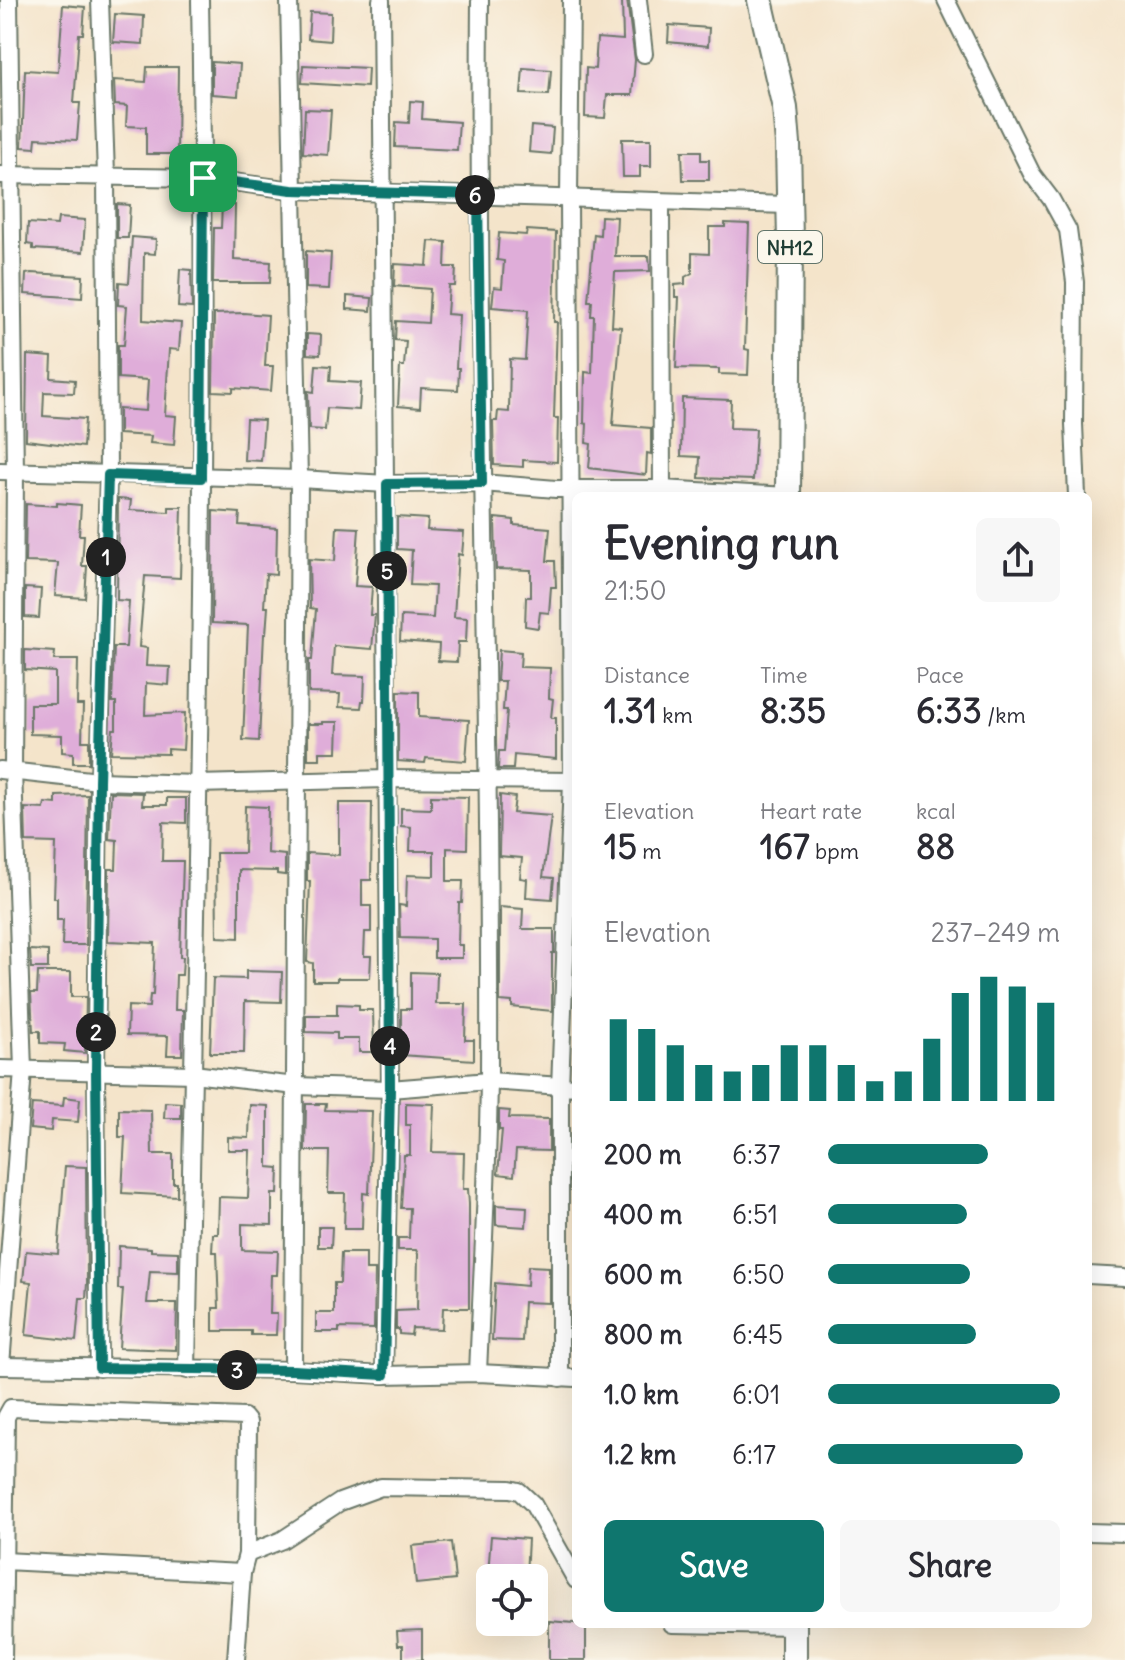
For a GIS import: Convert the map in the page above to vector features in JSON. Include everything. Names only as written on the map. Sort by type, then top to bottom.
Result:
[{"type":"highway","name":"NH12","points":[[760,0],[785,108],[789,205],[788,492]]},
{"type":"highway","points":[[794,1628],[794,1660]]},
{"type":"street","points":[[9,0],[5,175],[6,770],[23,1070],[0,1366],[293,1370],[384,1375],[478,1373],[568,1378],[572,883]]},
{"type":"street","points":[[99,1368],[96,1071],[99,781],[108,475],[106,175],[100,0]]},
{"type":"street","points":[[187,1370],[201,478],[203,178],[200,0]]},
{"type":"street","points":[[289,0],[299,479],[293,1370]]},
{"type":"street","points":[[381,0],[390,1089],[384,1375]]},
{"type":"street","points":[[478,1373],[489,1081],[488,778],[478,195],[480,0]]},
{"type":"street","points":[[571,0],[572,586]]},
{"type":"street","points":[[638,0],[644,54]]},
{"type":"street","points":[[946,0],[1032,174],[1051,199],[1068,230],[1075,282],[1077,492]]},
{"type":"street","points":[[5,175],[203,178],[292,190],[789,205]]},
{"type":"street","points":[[7,471],[387,484],[482,483],[662,492],[661,202]]},
{"type":"street","points":[[6,770],[99,781],[197,784],[488,778],[572,781]]},
{"type":"street","points":[[0,1069],[193,1074],[296,1086],[390,1089],[489,1081],[568,1087]]},
{"type":"street","points":[[1092,1275],[1125,1277]]},
{"type":"street","points":[[3,1660],[6,1417],[11,1408],[244,1417],[248,1422],[247,1554],[242,1573],[236,1660]]},
{"type":"street","points":[[247,1554],[282,1540],[340,1502],[381,1487],[510,1489],[525,1495],[533,1504],[572,1569]]},
{"type":"street","points":[[1092,1532],[1125,1533]]},
{"type":"street","points":[[4,1561],[242,1573]]},
{"type":"building","points":[[622,0],[627,0],[635,60],[632,95],[607,95],[605,118],[585,117],[586,68],[595,69],[597,38],[623,40]]},
{"type":"building","points":[[63,5],[85,7],[83,34],[79,34],[74,103],[80,103],[77,140],[36,138],[35,148],[22,147],[25,70],[58,72]]},
{"type":"building","points":[[310,12],[331,13],[330,41],[308,39]]},
{"type":"building","points":[[115,14],[144,16],[143,44],[113,42]]},
{"type":"building","points":[[669,25],[709,28],[708,46],[668,42]]},
{"type":"building","points":[[212,62],[240,64],[238,96],[212,94]]},
{"type":"building","points":[[303,65],[368,68],[367,87],[302,83]]},
{"type":"building","points":[[147,67],[178,67],[177,154],[146,154],[146,127],[126,126],[127,106],[115,105],[114,80],[146,82]]},
{"type":"building","points":[[523,68],[551,70],[549,95],[521,94]]},
{"type":"building","points":[[410,101],[423,102],[422,119],[459,122],[457,150],[395,147],[396,122],[409,123]]},
{"type":"building","points":[[305,109],[331,110],[328,155],[303,153]]},
{"type":"building","points":[[531,126],[553,128],[551,154],[529,152]]},
{"type":"building","points":[[622,139],[651,139],[651,166],[640,166],[640,177],[623,177]]},
{"type":"building","points":[[682,151],[701,151],[701,160],[709,160],[709,180],[683,180]]},
{"type":"building","points":[[117,204],[130,205],[128,238],[117,238]]},
{"type":"building","points":[[222,204],[235,205],[234,260],[271,262],[270,283],[213,283],[214,228],[221,228]]},
{"type":"building","points":[[601,216],[617,217],[615,256],[649,256],[650,271],[615,272],[612,326],[621,327],[613,425],[651,428],[651,454],[647,453],[646,475],[589,468],[591,444],[586,443],[587,424],[584,423],[585,372],[592,373],[594,316],[591,316],[592,301],[588,301],[594,234],[600,235]]},
{"type":"building","points":[[58,218],[85,220],[83,252],[33,249],[33,245],[27,244],[28,223],[57,225]]},
{"type":"building","points":[[725,223],[749,224],[745,349],[749,350],[748,375],[719,374],[719,369],[676,368],[679,297],[675,297],[675,285],[685,284],[685,277],[692,273],[692,253],[709,254],[709,227],[725,227]]},
{"type":"building","points":[[527,230],[556,232],[554,418],[558,418],[557,462],[523,460],[523,467],[494,465],[493,421],[497,421],[498,411],[509,412],[510,359],[525,360],[528,310],[492,307],[494,287],[502,288],[504,261],[497,260],[499,233],[526,235]]},
{"type":"building","points":[[132,237],[156,239],[155,254],[144,253],[143,320],[181,323],[179,350],[169,349],[165,415],[176,416],[174,445],[150,443],[151,436],[119,434],[119,409],[146,411],[148,380],[118,378],[118,345],[124,345],[127,306],[118,305],[119,282],[129,283]]},
{"type":"building","points":[[429,241],[446,242],[445,267],[456,267],[455,286],[449,286],[447,314],[459,315],[458,390],[421,388],[420,408],[398,406],[400,366],[404,366],[406,341],[395,340],[396,321],[428,323],[430,289],[394,286],[395,264],[427,266]]},
{"type":"building","points":[[306,251],[331,253],[329,289],[306,288]]},
{"type":"building","points":[[180,269],[191,270],[192,308],[178,307]]},
{"type":"building","points":[[26,274],[83,276],[82,298],[25,294]]},
{"type":"building","points":[[347,296],[372,298],[371,311],[347,309]]},
{"type":"building","points":[[214,314],[268,315],[265,366],[273,366],[271,391],[233,388],[233,392],[213,391]]},
{"type":"building","points":[[307,334],[321,335],[320,355],[307,354]]},
{"type":"building","points":[[27,355],[52,357],[51,378],[75,380],[74,393],[44,392],[43,416],[85,419],[83,447],[26,440]]},
{"type":"building","points":[[316,365],[331,366],[330,381],[361,383],[359,410],[327,408],[325,430],[309,429],[308,391],[314,392]]},
{"type":"building","points":[[682,398],[731,400],[730,428],[756,429],[753,480],[699,478],[700,457],[681,456]]},
{"type":"building","points":[[246,419],[264,420],[261,461],[244,460]]},
{"type":"building","points":[[118,499],[131,500],[130,510],[169,512],[169,507],[182,507],[180,578],[145,576],[139,647],[147,648],[146,666],[170,667],[169,685],[146,683],[145,715],[185,713],[183,750],[168,749],[168,754],[111,753],[113,729],[116,729],[116,702],[112,702],[114,647],[126,647],[129,601],[117,600]]},
{"type":"building","points":[[57,503],[81,505],[79,535],[84,535],[82,566],[87,566],[85,598],[55,596],[58,563],[25,562],[26,504],[57,506]]},
{"type":"building","points":[[213,511],[240,513],[239,525],[277,528],[276,575],[266,574],[264,607],[268,607],[259,741],[243,740],[248,625],[212,623]]},
{"type":"building","points":[[397,517],[428,519],[427,530],[464,532],[462,555],[458,554],[454,617],[467,618],[466,642],[458,642],[457,662],[438,661],[439,644],[400,641],[401,616],[433,618],[435,586],[410,585],[412,550],[397,549]]},
{"type":"building","points":[[495,518],[514,520],[514,525],[550,528],[547,561],[555,561],[556,587],[551,587],[549,613],[540,612],[538,628],[525,626],[526,597],[531,597],[531,570],[496,569]]},
{"type":"building","points":[[337,527],[359,528],[355,586],[372,587],[370,615],[375,615],[372,649],[334,646],[332,675],[365,676],[361,708],[339,707],[340,694],[309,693],[309,660],[312,660],[316,609],[310,608],[309,559],[335,561]]},
{"type":"building","points":[[25,588],[41,589],[39,618],[25,617]]},
{"type":"building","points":[[25,650],[55,652],[54,660],[78,660],[77,705],[83,705],[82,741],[89,741],[89,763],[73,763],[73,753],[62,752],[62,735],[30,734],[30,704],[55,704],[55,672],[25,670]]},
{"type":"building","points":[[499,650],[521,652],[520,667],[550,668],[549,698],[553,699],[551,718],[556,718],[556,759],[514,755],[513,769],[498,769],[499,751],[504,751],[507,710],[503,710],[505,681],[497,681]]},
{"type":"building","points":[[398,691],[419,692],[419,717],[469,720],[466,761],[426,758],[425,763],[398,761]]},
{"type":"building","points":[[338,722],[337,752],[320,752],[320,759],[308,759],[308,724]]},
{"type":"building","points":[[111,792],[143,793],[142,805],[167,805],[167,798],[186,798],[186,823],[163,822],[162,861],[183,861],[180,957],[183,957],[182,975],[176,975],[175,1010],[183,1010],[182,1055],[167,1055],[168,1036],[127,1035],[128,1006],[149,1007],[150,995],[153,995],[155,943],[108,941],[109,869],[116,869],[117,840],[109,839]]},
{"type":"building","points":[[88,795],[86,945],[62,945],[63,920],[57,920],[57,898],[54,898],[56,843],[26,842],[25,808],[44,809],[45,803],[56,804],[56,796]]},
{"type":"building","points":[[500,795],[515,797],[513,813],[551,816],[543,877],[554,878],[552,899],[526,897],[527,879],[520,878],[522,858],[499,856]]},
{"type":"building","points":[[431,796],[468,797],[467,849],[447,848],[447,881],[463,881],[458,945],[462,945],[462,958],[434,958],[434,939],[400,938],[399,905],[406,906],[407,875],[434,876],[434,851],[410,851],[411,827],[401,826],[401,808],[431,809]]},
{"type":"building","points":[[339,803],[372,803],[371,880],[362,880],[362,906],[371,906],[371,932],[365,932],[364,956],[371,956],[370,978],[313,981],[313,963],[307,962],[310,881],[307,881],[307,853],[339,855]]},
{"type":"building","points":[[245,806],[268,807],[267,853],[285,855],[285,875],[277,874],[277,871],[239,870],[239,938],[217,937],[216,853],[244,853]]},
{"type":"building","points":[[500,907],[523,909],[522,929],[554,929],[552,1011],[512,1007],[512,1002],[500,1001]]},
{"type":"building","points":[[30,950],[48,951],[48,968],[31,968]]},
{"type":"building","points":[[246,971],[282,972],[281,1002],[245,1001],[244,1053],[210,1053],[213,978],[246,979]]},
{"type":"building","points":[[38,972],[71,972],[71,997],[86,997],[85,1053],[64,1051],[65,1044],[40,1043],[40,1031],[33,1031],[31,993],[37,993]]},
{"type":"building","points":[[411,972],[437,973],[436,1004],[466,1004],[465,1040],[474,1040],[474,1060],[401,1055],[401,1009],[411,1009]]},
{"type":"building","points":[[337,1004],[359,1005],[359,1010],[373,1010],[374,1052],[359,1052],[359,1039],[337,1039],[337,1033],[306,1032],[306,1015],[337,1015]]},
{"type":"building","points":[[64,1097],[80,1099],[78,1122],[52,1120],[51,1131],[30,1129],[32,1104],[63,1106]]},
{"type":"building","points":[[165,1102],[181,1103],[181,1118],[164,1118]]},
{"type":"building","points":[[406,1103],[434,1104],[432,1152],[464,1153],[463,1189],[468,1189],[469,1204],[469,1308],[443,1308],[442,1329],[412,1328],[411,1335],[399,1334],[399,1329],[396,1329],[396,1311],[417,1310],[418,1254],[416,1250],[398,1250],[398,1238],[409,1238],[410,1208],[401,1208],[404,1155],[410,1155]]},
{"type":"building","points":[[306,1104],[326,1104],[325,1110],[372,1111],[369,1194],[363,1193],[362,1229],[344,1229],[345,1193],[328,1193],[329,1151],[305,1151]]},
{"type":"building","points":[[250,1105],[268,1106],[268,1167],[279,1168],[278,1194],[272,1194],[272,1225],[242,1224],[242,1250],[278,1251],[277,1275],[271,1275],[270,1314],[277,1314],[276,1335],[251,1335],[251,1331],[213,1331],[213,1308],[219,1308],[217,1252],[212,1252],[213,1234],[218,1234],[219,1197],[248,1198],[250,1150],[228,1150],[228,1137],[249,1138]]},
{"type":"building","points":[[119,1109],[151,1110],[152,1154],[173,1154],[173,1183],[177,1183],[177,1196],[122,1193],[125,1137],[119,1137]]},
{"type":"building","points":[[499,1110],[510,1111],[509,1118],[549,1119],[549,1151],[516,1150],[514,1176],[498,1174],[502,1130],[499,1130]]},
{"type":"building","points":[[65,1166],[86,1167],[87,1283],[86,1298],[80,1298],[76,1341],[26,1335],[31,1282],[23,1281],[26,1251],[58,1254]]},
{"type":"building","points":[[496,1205],[527,1207],[526,1227],[496,1225]]},
{"type":"building","points":[[318,1227],[332,1227],[331,1247],[318,1247]]},
{"type":"building","points":[[119,1246],[178,1252],[178,1272],[150,1271],[147,1303],[177,1303],[176,1350],[119,1348],[123,1289],[118,1289]]},
{"type":"building","points":[[341,1253],[366,1253],[366,1270],[375,1270],[374,1329],[339,1328],[339,1332],[316,1332],[316,1313],[334,1313],[334,1283],[340,1283]]},
{"type":"building","points":[[528,1266],[549,1267],[549,1303],[524,1302],[522,1341],[492,1340],[495,1283],[527,1286]]},
{"type":"building","points":[[491,1536],[528,1539],[527,1564],[489,1564]]},
{"type":"building","points":[[451,1542],[455,1580],[416,1584],[412,1546]]},
{"type":"building","points":[[549,1621],[572,1623],[572,1628],[586,1628],[586,1660],[549,1660]]},
{"type":"building","points":[[422,1630],[422,1660],[403,1660],[403,1645],[398,1645],[397,1631]]},
{"type":"route","points":[[203,178],[292,190],[478,195],[482,483],[387,484],[390,1089],[384,1375],[293,1370],[99,1368],[96,1071],[99,781],[108,475],[201,478],[203,178]]}]
